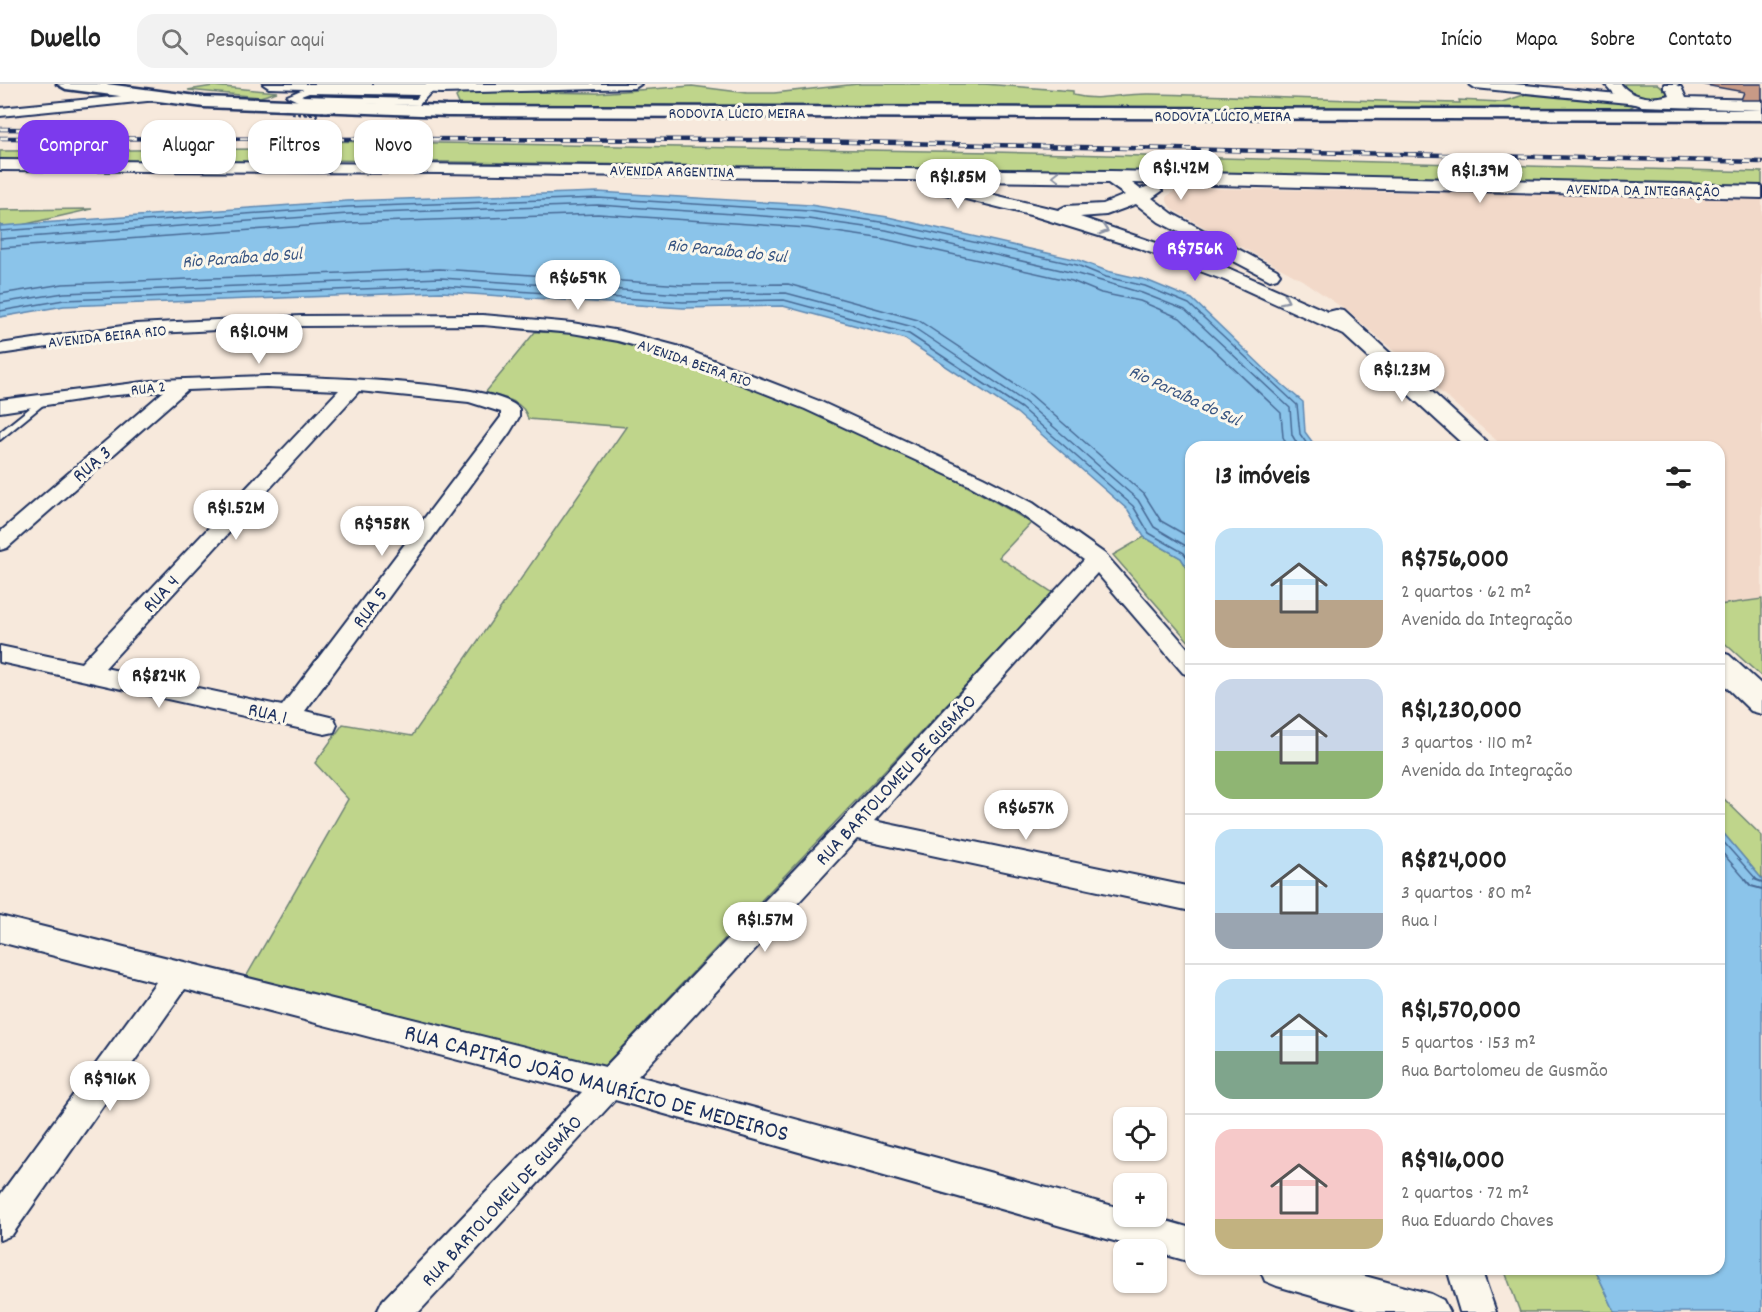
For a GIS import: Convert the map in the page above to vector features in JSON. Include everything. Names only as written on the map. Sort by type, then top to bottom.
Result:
[{"type":"main road","name":"RODOVIA LÚCIO MEIRA","points":[[66,84],[152,97],[268,105],[447,111],[1408,116],[1535,120],[1762,122]]},
{"type":"main road","points":[[132,94],[203,84]]},
{"type":"main road","name":"RODOVIA LÚCIO MEIRA","points":[[1408,116],[1646,105],[1762,115]]},
{"type":"street","points":[[269,84],[441,86],[635,84]]},
{"type":"street","points":[[1475,84],[1646,105],[1670,90],[1709,105],[1762,105]]},
{"type":"street","points":[[268,105],[297,85]]},
{"type":"street","points":[[441,86],[447,111]]},
{"type":"street","points":[[1586,96],[1613,88],[1646,105]]},
{"type":"street","points":[[308,90],[426,92],[419,102],[300,99],[292,96],[308,90]]},
{"type":"street","points":[[0,112],[152,97]]},
{"type":"street","name":"AVENIDA ARGENTINA","points":[[0,165],[249,164],[876,172]]},
{"type":"street","points":[[876,172],[1048,212],[1212,268],[1350,330]]},
{"type":"street","name":"AVENIDA DA INTEGRAÇÃO","points":[[876,172],[1762,192]]},
{"type":"street","points":[[1026,176],[1025,192],[1032,202],[1048,212],[1085,212],[1106,209],[1175,184],[1199,180]]},
{"type":"street","points":[[1111,176],[1166,218],[1302,291],[1327,307],[1473,441]]},
{"type":"street","name":"AVENIDA BEIRA RIO","points":[[0,350],[136,330],[301,321],[483,320],[572,328],[620,336],[671,350],[812,405],[976,481],[1026,508],[1097,559],[1185,660]]},
{"type":"street","name":"RUA 2","points":[[0,406],[46,398],[183,384],[356,383],[485,399],[510,409]]},
{"type":"street","name":"RUA 4","points":[[87,672],[356,383]]},
{"type":"street","name":"RUA 3","points":[[0,543],[183,384]]},
{"type":"street","name":"RUA 5","points":[[287,717],[503,428],[510,417],[510,409]]},
{"type":"street","name":"RUA BARTOLOMEU DE GUSMÃO","points":[[395,1312],[852,827],[1097,559]]},
{"type":"street","name":"RUA 1","points":[[0,654],[325,725]]},
{"type":"street","points":[[1725,669],[1762,703]]},
{"type":"street","points":[[852,827],[1185,895]]},
{"type":"street","name":"RUA CAPITÃO JOÃO MAURÍCIO DE MEDEIROS","points":[[0,929],[611,1084],[1185,1243]]},
{"type":"street","points":[[0,1223],[179,973]]},
{"type":"street","points":[[1298,1275],[1431,1312]]},
{"type":"street","points":[[1466,1275],[1478,1312]]},
{"type":"lane","points":[[0,437],[46,398]]},
{"type":"path","points":[[312,120],[317,115],[290,114],[291,112],[338,112]]},
{"type":"shaded area","points":[[1194,188],[1762,199],[1762,599],[1725,604],[1725,441],[1497,441],[1350,313],[1302,280],[1173,210],[1166,197],[1176,190]]},
{"type":"green space","points":[[858,84],[984,84],[1073,91],[1073,95],[1092,98],[1150,94],[1460,103],[1459,100],[1502,102],[1530,93],[1636,104],[1626,110],[460,106],[456,97],[461,92],[472,91],[597,93],[692,86],[747,93],[774,93]]},
{"type":"green space","points":[[1620,84],[1657,84],[1670,92],[1668,97],[1642,97],[1631,93]]},
{"type":"green space","points":[[213,86],[277,92],[260,97],[188,90]]},
{"type":"green space","points":[[342,141],[354,142],[354,160],[342,160]]},
{"type":"green space","points":[[433,143],[993,152],[1762,172],[1762,186],[1249,174],[433,162]]},
{"type":"green space","points":[[236,149],[248,149],[246,163],[236,163]]},
{"type":"green space","points":[[129,150],[141,150],[141,162],[129,162]]},
{"type":"green space","points":[[0,151],[18,151],[18,161],[0,161]]},
{"type":"green space","points":[[92,209],[0,230],[0,210]]},
{"type":"green space","points":[[535,332],[607,337],[657,350],[812,412],[924,463],[1031,523],[999,557],[1053,593],[601,1069],[246,977],[348,799],[315,763],[343,724],[412,736],[626,427],[528,419],[522,407],[517,403],[485,393]]},
{"type":"green space","points":[[1144,537],[1181,558],[1185,564],[1185,637],[1113,555]]},
{"type":"green space","points":[[1762,599],[1762,677],[1725,643],[1725,604]]},
{"type":"green space","points":[[1725,800],[1762,836],[1762,879],[1725,835]]},
{"type":"green space","points":[[1506,1275],[1598,1275],[1615,1312],[1520,1312]]},
{"type":"water","name":"Rio Paraíba do Sul","points":[[598,192],[810,205],[888,217],[1078,260],[1107,271],[1146,280],[1192,299],[1271,375],[1303,402],[1305,432],[1312,441],[1185,441],[1185,564],[1181,558],[1144,537],[1128,510],[1017,413],[905,339],[783,306],[683,308],[441,292],[64,306],[0,317],[0,226],[347,201]]},
{"type":"water","points":[[1725,835],[1762,879],[1762,1312],[1615,1312],[1598,1275],[1725,1275]]},
{"type":"railway","points":[[0,129],[18,129]]},
{"type":"railway","points":[[0,138],[762,140],[1762,162]]}]
